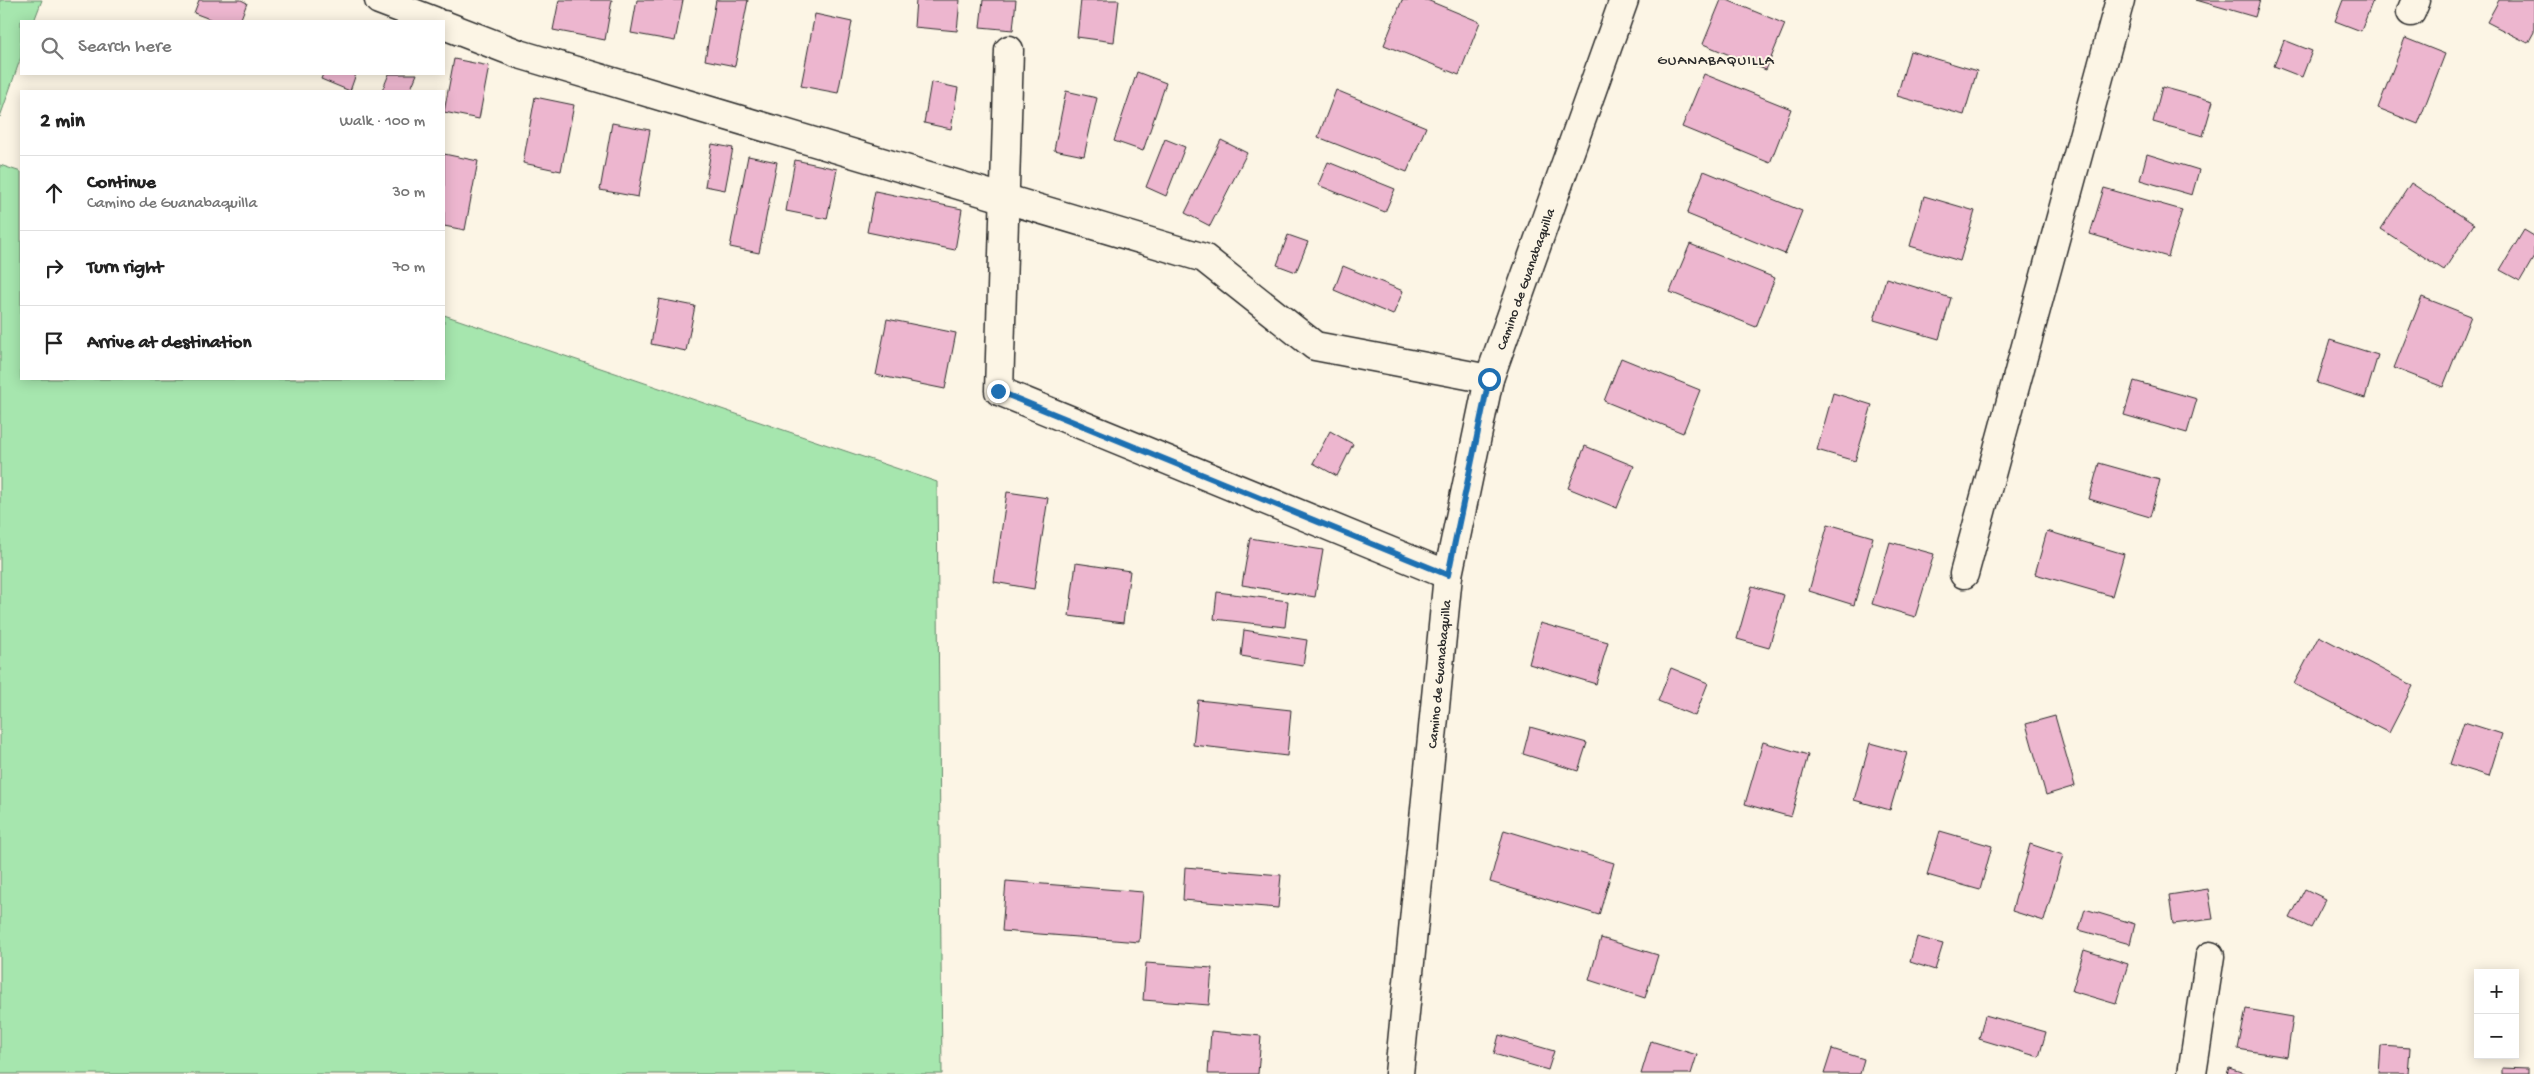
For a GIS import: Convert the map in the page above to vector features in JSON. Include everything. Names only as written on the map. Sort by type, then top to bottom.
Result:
[{"type":"street","points":[[379,0],[431,20]]},
{"type":"street","name":"Camino de Guanabaquilla","points":[[1399,1074],[1448,575],[1489,379],[1624,0]]},
{"type":"street","points":[[1964,574],[2120,0]]},
{"type":"street","points":[[445,25],[519,54],[1003,196],[1204,258],[1315,346],[1489,379]]},
{"type":"street","points":[[1009,50],[998,391],[1448,575]]},
{"type":"street","points":[[2192,1074],[2210,956]]},
{"type":"green space","points":[[0,0],[42,0],[34,20],[20,20],[20,60],[0,117]]},
{"type":"green space","points":[[0,165],[20,172],[20,380],[445,380],[445,315],[937,482],[942,1074],[0,1074]]},
{"type":"building","points":[[199,0],[241,0],[247,3],[240,20],[212,20],[194,13]]},
{"type":"building","points":[[559,0],[612,0],[605,40],[553,30]]},
{"type":"building","points":[[637,0],[683,0],[675,41],[631,33]]},
{"type":"building","points":[[716,0],[748,0],[735,66],[705,60]]},
{"type":"building","points":[[916,0],[960,0],[957,31],[914,27]]},
{"type":"building","points":[[983,0],[1016,0],[1013,30],[980,27]]},
{"type":"building","points":[[1081,0],[1119,0],[1114,42],[1077,37]]},
{"type":"building","points":[[1402,0],[1427,0],[1480,22],[1459,75],[1384,45]]},
{"type":"building","points":[[1721,0],[1727,0],[1785,24],[1766,70],[1703,44]]},
{"type":"building","points":[[2196,0],[2260,0],[2255,17]]},
{"type":"building","points":[[2343,0],[2373,0],[2361,31],[2335,21]]},
{"type":"building","points":[[2499,0],[2534,0],[2534,32],[2528,43],[2487,22]]},
{"type":"building","points":[[815,14],[852,22],[838,93],[801,86]]},
{"type":"building","points":[[2405,38],[2445,54],[2418,124],[2378,108]]},
{"type":"building","points":[[2284,40],[2312,51],[2302,77],[2274,66]]},
{"type":"building","points":[[1910,51],[1977,71],[1964,115],[1897,96]]},
{"type":"building","points":[[454,59],[489,66],[479,119],[445,112]]},
{"type":"building","points":[[1137,72],[1166,83],[1143,151],[1114,141]]},
{"type":"building","points":[[1704,74],[1791,109],[1770,163],[1682,127]]},
{"type":"building","points":[[323,75],[356,75],[350,90],[321,79]]},
{"type":"building","points":[[389,75],[417,75],[410,90],[382,90]]},
{"type":"building","points":[[931,82],[958,88],[951,129],[924,123]]},
{"type":"building","points":[[2162,87],[2213,101],[2203,136],[2153,122]]},
{"type":"building","points":[[1336,90],[1426,127],[1407,172],[1318,137]]},
{"type":"building","points":[[1066,91],[1097,98],[1084,156],[1054,150]]},
{"type":"building","points":[[535,97],[574,105],[561,171],[523,163]]},
{"type":"building","points":[[612,123],[650,130],[638,197],[600,190]]},
{"type":"building","points":[[1165,139],[1185,147],[1166,196],[1146,187]]},
{"type":"building","points":[[1221,140],[1247,153],[1210,226],[1185,213]]},
{"type":"building","points":[[712,144],[733,148],[725,190],[705,186]]},
{"type":"building","points":[[445,154],[478,161],[465,230],[445,226]]},
{"type":"building","points":[[2147,154],[2199,170],[2192,195],[2140,180]]},
{"type":"building","points":[[748,156],[777,162],[759,253],[730,247]]},
{"type":"building","points":[[795,160],[837,169],[827,219],[786,211]]},
{"type":"building","points":[[1328,162],[1395,189],[1385,212],[1318,185]]},
{"type":"building","points":[[1704,171],[1802,211],[1785,254],[1687,214]]},
{"type":"building","points":[[2411,183],[2474,224],[2444,270],[2381,229]]},
{"type":"building","points":[[2104,188],[2182,210],[2168,257],[2090,234]]},
{"type":"building","points":[[875,191],[962,209],[955,250],[867,232]]},
{"type":"building","points":[[1924,196],[1975,211],[1960,261],[1910,246]]},
{"type":"building","points":[[2524,230],[2534,236],[2534,257],[2520,281],[2500,270]]},
{"type":"building","points":[[1288,235],[1308,242],[1296,272],[1277,265]]},
{"type":"building","points":[[1690,244],[1775,278],[1756,327],[1670,292]]},
{"type":"building","points":[[1343,266],[1403,291],[1393,315],[1334,290]]},
{"type":"building","points":[[1886,278],[1951,298],[1939,339],[1874,320]]},
{"type":"building","points":[[2422,297],[2471,316],[2443,387],[2394,368]]},
{"type":"building","points":[[659,299],[695,306],[686,351],[651,344]]},
{"type":"building","points":[[887,319],[956,333],[945,389],[876,375]]},
{"type":"building","points":[[2330,340],[2378,355],[2365,398],[2317,383]]},
{"type":"building","points":[[1621,358],[1700,390],[1683,433],[1604,401]]},
{"type":"building","points":[[2134,381],[2197,399],[2187,433],[2124,415]]},
{"type":"building","points":[[1833,393],[1872,405],[1855,461],[1817,450]]},
{"type":"building","points":[[1330,431],[1353,444],[1337,476],[1313,463]]},
{"type":"building","points":[[1585,446],[1634,466],[1617,508],[1568,488]]},
{"type":"building","points":[[2099,463],[2160,480],[2150,517],[2089,499]]},
{"type":"building","points":[[1007,492],[1048,498],[1034,589],[994,582]]},
{"type":"building","points":[[1828,524],[1873,537],[1854,605],[1809,591]]},
{"type":"building","points":[[2047,531],[2124,554],[2112,596],[2035,574]]},
{"type":"building","points":[[1250,538],[1323,550],[1315,597],[1242,585]]},
{"type":"building","points":[[1890,542],[1934,554],[1915,617],[1872,604]]},
{"type":"building","points":[[1076,563],[1130,571],[1123,623],[1069,616]]},
{"type":"building","points":[[1752,586],[1784,595],[1769,648],[1737,639]]},
{"type":"building","points":[[1217,592],[1288,601],[1285,627],[1214,619]]},
{"type":"building","points":[[1540,623],[1608,642],[1596,684],[1529,664]]},
{"type":"building","points":[[1244,630],[1307,640],[1303,666],[1241,656]]},
{"type":"building","points":[[2319,636],[2413,686],[2389,733],[2294,684]]},
{"type":"building","points":[[1671,668],[1708,683],[1695,716],[1658,701]]},
{"type":"building","points":[[1198,700],[1291,710],[1287,756],[1193,745]]},
{"type":"building","points":[[2055,716],[2075,786],[2046,795],[2026,724]]},
{"type":"building","points":[[2464,722],[2502,734],[2489,776],[2450,764]]},
{"type":"building","points":[[1530,727],[1587,743],[1578,771],[1523,754]]},
{"type":"building","points":[[1763,742],[1808,755],[1791,817],[1745,804]]},
{"type":"building","points":[[1870,743],[1907,753],[1890,810],[1854,800]]},
{"type":"building","points":[[1504,830],[1614,863],[1599,915],[1490,882]]},
{"type":"building","points":[[1940,831],[1992,846],[1980,890],[1927,875]]},
{"type":"building","points":[[2030,844],[2063,855],[2044,921],[2012,911]]},
{"type":"building","points":[[1185,867],[1281,875],[1278,908],[1183,900]]},
{"type":"building","points":[[1006,881],[1143,892],[1139,942],[1002,931]]},
{"type":"building","points":[[2208,889],[2213,919],[2173,924],[2169,895]]},
{"type":"building","points":[[2305,889],[2326,899],[2311,928],[2290,918]]},
{"type":"building","points":[[2085,909],[2135,924],[2130,944],[2079,930]]},
{"type":"building","points":[[1917,937],[1943,944],[1935,970],[1910,962]]},
{"type":"building","points":[[1601,938],[1658,955],[1645,998],[1589,980]]},
{"type":"building","points":[[2084,950],[2128,964],[2116,1004],[2072,991]]},
{"type":"building","points":[[1146,963],[1212,968],[1209,1005],[1143,1000]]},
{"type":"building","points":[[2246,1009],[2293,1017],[2287,1057],[2238,1049]]},
{"type":"building","points":[[1985,1015],[2046,1032],[2039,1057],[1979,1039]]},
{"type":"building","points":[[1211,1031],[1261,1036],[1258,1074],[1208,1074]]},
{"type":"building","points":[[1499,1035],[1554,1051],[1548,1070],[1494,1054]]},
{"type":"building","points":[[1651,1041],[1697,1055],[1691,1074],[1641,1074]]},
{"type":"building","points":[[2381,1046],[2410,1048],[2408,1074],[2379,1074]]},
{"type":"building","points":[[1832,1049],[1864,1059],[1860,1074],[1824,1074]]},
{"type":"building","points":[[2229,1068],[2247,1074],[2227,1074]]},
{"type":"building","points":[[2502,1068],[2528,1069],[2528,1074],[2502,1074]]},
{"type":"district","name":"GUANABAQUILLA","points":[[1716,59]]},
{"type":"route","points":[[998,391],[1448,575],[1489,379]]}]
